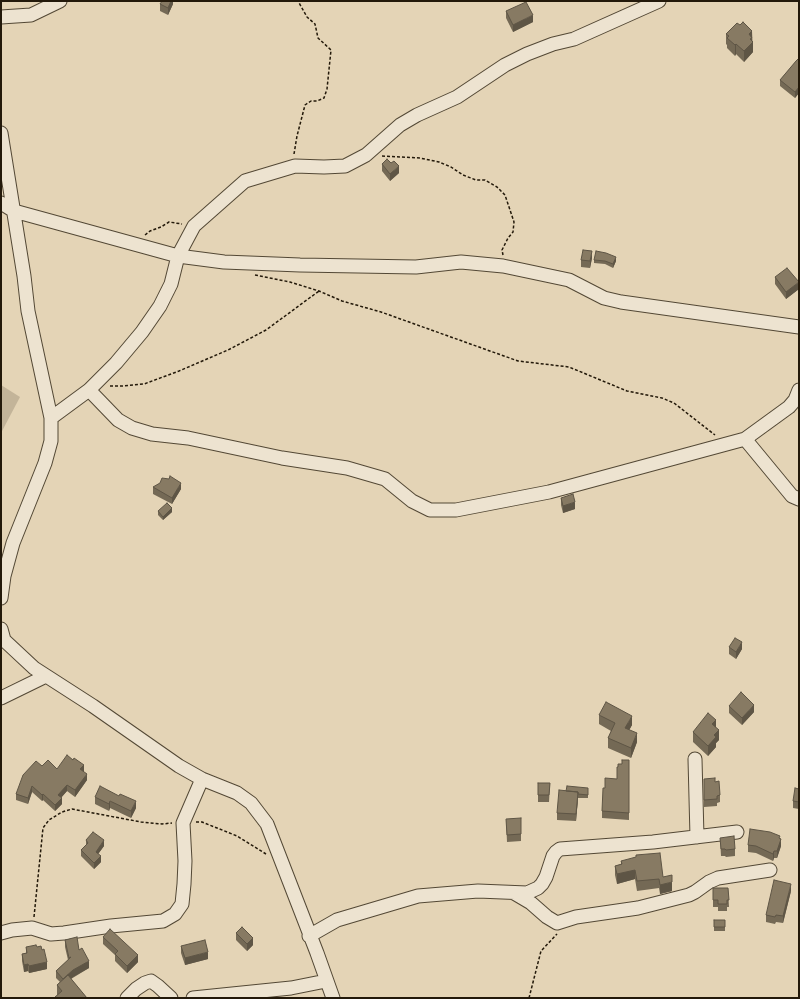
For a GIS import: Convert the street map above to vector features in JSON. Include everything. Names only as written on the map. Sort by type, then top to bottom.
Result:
[{"type":"street","points":[[1,17],[31,15],[60,1]]},
{"type":"street","points":[[50,418],[91,387],[120,358],[142,332],[160,306],[171,284],[178,256],[194,226],[245,181],[295,166],[345,166],[366,155],[400,125],[417,115],[457,97],[506,65],[527,54],[553,44],[574,39],[659,1]]},
{"type":"street","points":[[1,133],[24,276],[28,311],[50,418],[51,441],[45,463],[13,543],[4,576],[1,598]]},
{"type":"street","points":[[1,203],[14,211],[178,256],[224,262],[300,265],[416,267],[461,262],[503,266],[569,280],[604,298],[620,302],[799,327]]},
{"type":"street","points":[[91,387],[118,420],[132,428],[152,434],[188,438],[282,458],[347,468],[385,479],[412,501],[430,510],[456,510],[549,492],[745,440],[789,407],[795,400],[799,390]]},
{"type":"street","points":[[745,440],[792,496],[799,499]]},
{"type":"street","points":[[2,636],[34,668],[93,706],[179,766],[202,779],[237,792],[251,803],[267,824],[333,998]]},
{"type":"street","points":[[1,698],[46,676]]},
{"type":"street","points":[[695,759],[697,837]]},
{"type":"street","points":[[1,933],[12,930],[32,928],[51,934],[64,934],[111,926],[163,921],[175,914],[182,904],[184,884],[185,861],[183,823],[202,779]]},
{"type":"street","points":[[309,936],[337,920],[418,896],[478,891],[527,893],[538,888],[546,877],[553,856],[560,850],[736,832]]},
{"type":"street","points":[[514,893],[531,903],[547,917],[557,923],[576,917],[638,908],[688,895],[718,878],[770,870]]},
{"type":"street","points":[[194,998],[291,988],[326,981]]},
{"type":"street","points":[[127,998],[145,983],[151,982],[158,986],[171,998]]},
{"type":"path","points":[[295,166],[294,158],[302,113],[305,105],[311,101],[317,101],[324,98],[327,89],[331,50],[318,38],[315,24],[307,17],[298,1]]},
{"type":"path","points":[[366,155],[420,158],[439,162],[451,167],[463,175],[476,180],[485,180],[497,187],[505,195],[514,222],[513,232],[502,250],[503,266]]},
{"type":"path","points":[[130,244],[142,238],[150,231],[169,222],[194,226]]},
{"type":"path","points":[[253,275],[290,282],[319,291],[342,301],[381,312],[518,361],[569,368],[627,391],[662,398],[674,403],[713,434],[730,444]]},
{"type":"path","points":[[91,387],[144,384],[179,371],[228,350],[266,330],[319,291]]},
{"type":"path","points":[[32,928],[43,828],[49,820],[62,812],[72,809],[141,822],[162,824],[202,822],[237,836],[283,865]]},
{"type":"path","points":[[529,998],[541,951],[559,933]]},
{"type":"shaded area","points":[[1,385],[20,397],[1,433]]},
{"type":"building","points":[[162,1],[171,1],[168,8],[160,4]]},
{"type":"building","points":[[526,2],[533,15],[513,25],[506,11]]},
{"type":"building","points":[[743,22],[752,31],[749,34],[752,38],[750,39],[753,42],[744,51],[727,38],[729,36],[726,34],[737,23],[740,25]]},
{"type":"building","points":[[799,58],[799,87],[795,92],[780,80]]},
{"type":"building","points":[[387,159],[391,163],[394,161],[399,166],[390,174],[382,164]]},
{"type":"building","points":[[583,250],[592,251],[590,261],[581,260]]},
{"type":"building","points":[[596,251],[616,257],[613,264],[605,261],[594,260]]},
{"type":"building","points":[[787,268],[799,282],[786,292],[775,277]]},
{"type":"building","points":[[170,476],[181,483],[172,498],[153,487],[160,483],[162,478],[169,479]]},
{"type":"building","points":[[573,494],[575,502],[563,506],[561,498]]},
{"type":"building","points":[[167,503],[172,508],[163,517],[158,511]]},
{"type":"building","points":[[735,638],[742,642],[736,652],[729,647]]},
{"type":"building","points":[[741,692],[754,705],[742,718],[729,706]]},
{"type":"building","points":[[606,702],[632,716],[625,728],[637,733],[631,748],[608,738],[615,723],[599,715]]},
{"type":"building","points":[[708,713],[716,720],[712,724],[719,730],[714,735],[716,737],[708,746],[693,732]]},
{"type":"building","points":[[67,755],[73,760],[74,758],[84,765],[80,769],[87,774],[75,790],[67,785],[58,795],[62,798],[55,805],[32,786],[28,798],[16,794],[23,775],[36,761],[42,766],[48,760],[57,769]]},
{"type":"building","points":[[622,760],[629,760],[629,813],[602,811],[605,778],[617,779],[617,767],[618,764],[622,764]]},
{"type":"building","points":[[715,778],[715,782],[719,781],[720,795],[717,796],[717,799],[704,800],[704,779]]},
{"type":"building","points":[[538,783],[550,783],[549,795],[538,795]]},
{"type":"building","points":[[100,786],[119,796],[120,794],[136,801],[131,811],[110,801],[109,804],[95,797]]},
{"type":"building","points":[[567,786],[588,788],[588,795],[566,791]]},
{"type":"building","points":[[795,788],[799,789],[799,802],[793,801]]},
{"type":"building","points":[[559,790],[578,792],[576,814],[557,813]]},
{"type":"building","points":[[521,818],[521,834],[507,835],[506,819]]},
{"type":"building","points":[[750,829],[770,832],[780,836],[779,838],[781,839],[777,851],[774,851],[773,854],[756,846],[748,845]]},
{"type":"building","points":[[93,832],[104,840],[96,852],[101,856],[94,863],[81,850],[88,843],[86,840]]},
{"type":"building","points":[[734,836],[735,849],[721,849],[720,838]]},
{"type":"building","points":[[660,853],[663,877],[672,875],[672,882],[660,885],[659,879],[637,881],[635,870],[617,874],[615,866],[622,864],[621,861],[636,857],[636,855]]},
{"type":"building","points":[[774,880],[791,884],[783,916],[776,915],[775,917],[766,915]]},
{"type":"building","points":[[713,888],[728,888],[729,900],[727,900],[727,904],[718,904],[718,900],[713,900]]},
{"type":"building","points":[[714,920],[725,920],[725,927],[714,927]]},
{"type":"building","points":[[242,927],[253,938],[247,944],[236,933]]},
{"type":"building","points":[[110,929],[138,955],[127,966],[115,954],[118,951],[103,937]]},
{"type":"building","points":[[77,937],[79,950],[82,948],[89,961],[73,970],[63,979],[56,971],[71,957],[69,958],[65,940]]},
{"type":"building","points":[[205,940],[208,952],[185,958],[181,946]]},
{"type":"building","points":[[36,945],[37,947],[41,946],[42,950],[44,949],[47,962],[29,966],[28,964],[24,965],[22,954],[27,953],[26,947]]},
{"type":"building","points":[[68,975],[87,998],[55,998],[62,991],[57,985]]}]
